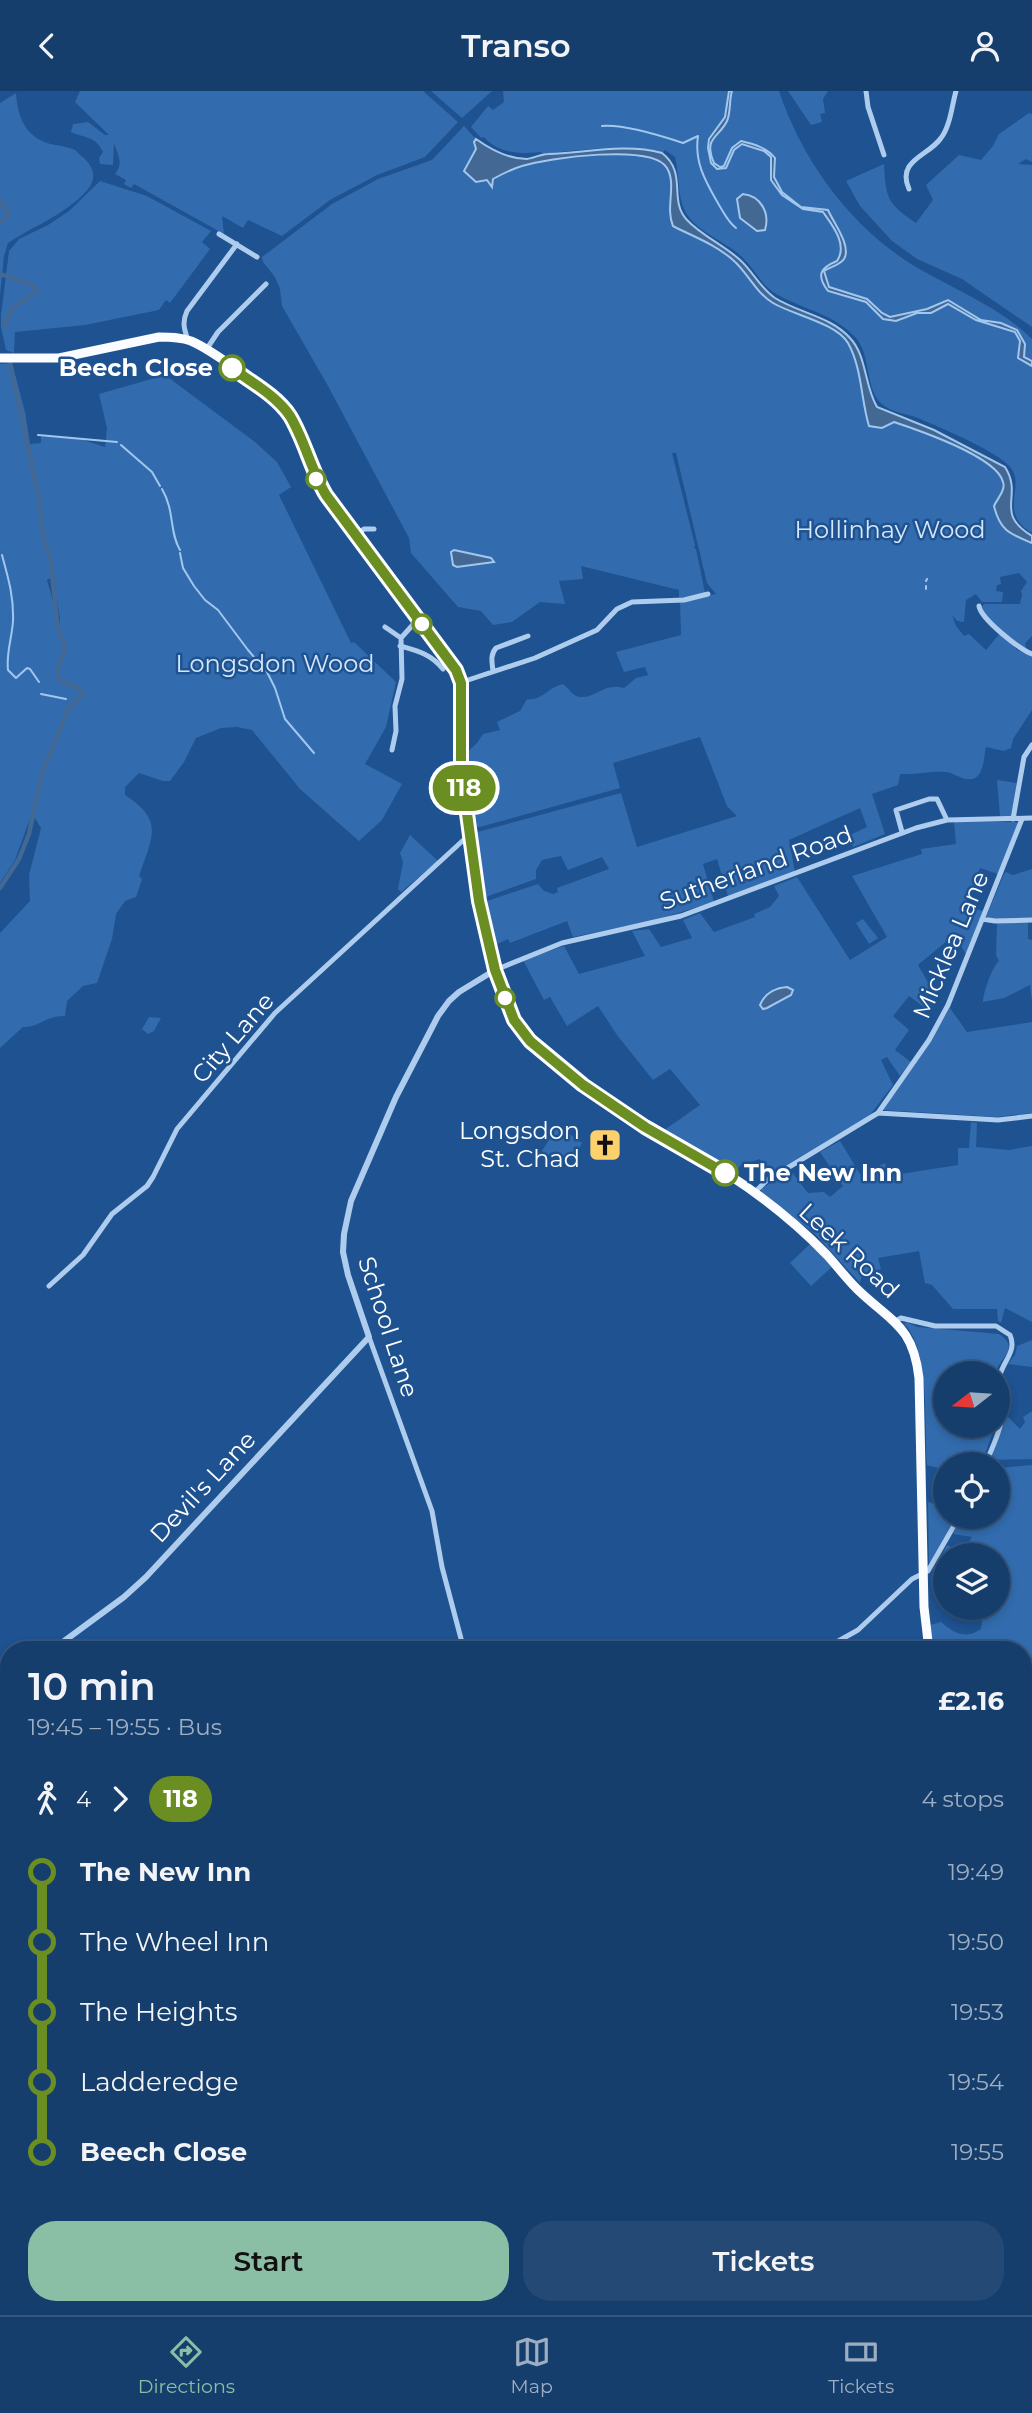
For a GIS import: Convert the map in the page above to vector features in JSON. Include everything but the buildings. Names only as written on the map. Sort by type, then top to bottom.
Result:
[{"type":"highway","points":[[8,358],[59,358],[159,337],[188,340],[206,350],[283,407],[299,435],[314,475],[355,537],[456,670],[461,683]]},
{"type":"highway","name":"Leek Road","points":[[461,683],[461,770],[483,922],[495,970],[514,1020],[530,1041],[583,1085],[645,1127],[726,1173],[807,1236],[856,1288],[896,1321],[908,1339],[918,1366],[923,1573],[928,1641]]},
{"type":"street","points":[[866,91],[868,107],[884,155]]},
{"type":"street","points":[[909,189],[907,170],[921,154],[942,138],[956,91]]},
{"type":"street","points":[[219,233],[257,257]]},
{"type":"street","points":[[188,340],[184,330],[187,311],[237,243]]},
{"type":"street","points":[[206,350],[230,319],[266,284]]},
{"type":"street","points":[[355,537],[364,529],[374,529]]},
{"type":"street","points":[[461,683],[535,658],[597,630],[617,609],[632,602],[684,600],[708,594]]},
{"type":"street","points":[[979,606],[985,618],[1018,648],[1032,654]]},
{"type":"street","points":[[392,750],[396,731],[395,706],[402,679],[401,638],[418,619]]},
{"type":"street","points":[[385,627],[401,638]]},
{"type":"street","points":[[493,671],[492,652],[528,636]]},
{"type":"street","points":[[400,646],[423,652],[443,669]]},
{"type":"street","points":[[1013,819],[1024,757],[1032,745]]},
{"type":"street","points":[[902,832],[897,810],[929,799],[937,799],[947,820]]},
{"type":"street","name":"Sutherland Road","points":[[495,970],[562,943],[681,916],[817,867],[902,832],[947,820],[1032,818]]},
{"type":"street","name":"Micklea Lane","points":[[878,1113],[929,1039],[948,1005],[1022,819]]},
{"type":"street","name":"City Lane","points":[[50,1286],[83,1255],[112,1214],[146,1187],[177,1129],[275,1013],[470,834]]},
{"type":"street","points":[[982,919],[1032,919]]},
{"type":"street","name":"School Lane","points":[[462,1641],[442,1567],[432,1511],[348,1275],[344,1234],[351,1201],[396,1097],[438,1016],[459,992],[495,970]]},
{"type":"street","points":[[755,1194],[759,1186],[766,1181],[878,1113],[998,1120],[1032,1116]]},
{"type":"street","points":[[896,1321],[901,1318],[935,1326],[996,1327],[1010,1335],[1013,1349],[1000,1375],[999,1385],[1004,1405],[1003,1414],[990,1452]]},
{"type":"street","name":"Devil's Lane","points":[[64,1641],[124,1597],[146,1577],[369,1337]]},
{"type":"street","points":[[838,1641],[858,1630],[912,1579],[932,1567],[953,1529]]},
{"type":"green space","points":[[80,91],[423,91],[458,122],[425,157],[377,175],[330,200],[282,236],[248,220],[243,228],[222,216],[224,234],[134,184],[131,188],[124,184],[126,180],[115,174],[120,163],[114,144],[113,165],[100,164],[99,158],[103,152],[97,143],[71,132],[73,124],[88,122],[105,135],[109,135],[75,102]]},
{"type":"green space","points":[[431,91],[492,91],[462,118]]},
{"type":"green space","points":[[503,91],[729,91],[725,117],[708,149],[710,163],[721,170],[734,150],[742,144],[763,150],[770,157],[771,175],[778,190],[799,205],[823,212],[838,236],[841,249],[837,261],[827,266],[821,276],[828,291],[866,302],[883,319],[931,313],[948,304],[976,320],[1008,328],[1019,336],[1018,358],[1032,366],[1032,533],[1021,525],[1016,516],[1015,480],[1007,464],[965,439],[883,405],[873,391],[860,344],[847,329],[828,317],[771,291],[737,253],[695,224],[682,204],[675,157],[665,150],[662,153],[634,149],[602,149],[542,154],[503,150],[484,137],[481,138],[471,127],[488,106],[493,110],[504,102]]},
{"type":"green space","points":[[732,91],[779,91],[802,145],[835,195],[854,217],[898,255],[1020,328],[1032,339],[1032,361],[1024,358],[1025,344],[1021,336],[1001,323],[981,320],[948,300],[927,309],[890,317],[867,299],[829,287],[824,271],[844,259],[846,248],[828,210],[801,207],[782,192],[774,177],[776,162],[768,152],[759,147],[736,143],[724,166],[716,165],[711,157],[713,139],[728,120]]},
{"type":"green space","points":[[788,91],[828,91],[823,99],[825,113],[820,114],[822,122],[811,125]]},
{"type":"green space","points":[[16,93],[20,117],[30,132],[44,142],[75,150],[89,163],[93,180],[87,191],[60,213],[8,243],[0,296],[0,103]]},
{"type":"green space","points":[[1029,113],[1032,114],[1032,162],[1026,159],[1018,164],[1032,165],[1032,327],[962,279],[917,259],[892,241],[860,206],[846,181],[884,164],[890,199],[916,223],[933,200],[926,185],[959,155],[981,160],[999,134]]},
{"type":"green space","name":"Hollinhay Wood","points":[[464,126],[476,139],[476,149],[464,171],[476,182],[487,180],[492,183],[493,180],[522,166],[575,156],[621,154],[657,160],[667,168],[671,178],[670,212],[673,226],[726,255],[773,303],[824,324],[842,335],[856,362],[869,426],[894,421],[912,427],[951,443],[986,463],[1002,478],[1003,490],[994,506],[996,514],[1003,526],[1032,543],[1032,636],[1025,643],[1026,648],[1020,647],[984,614],[982,607],[984,604],[1020,604],[1021,591],[1027,582],[1019,573],[1000,577],[1001,584],[997,585],[996,591],[1003,592],[1002,602],[982,602],[976,594],[966,600],[964,622],[957,621],[952,615],[964,636],[969,634],[986,650],[1001,632],[1017,650],[1032,656],[1032,710],[1013,739],[1011,748],[1004,751],[986,747],[982,769],[972,779],[945,772],[900,774],[898,785],[872,794],[885,834],[853,847],[848,836],[867,827],[860,808],[789,840],[795,872],[728,896],[717,859],[703,864],[714,902],[655,920],[573,937],[567,921],[510,943],[508,939],[493,946],[484,902],[538,884],[544,891],[553,894],[558,892],[557,888],[609,869],[602,857],[568,870],[561,856],[542,860],[536,870],[536,879],[483,898],[474,833],[621,793],[637,847],[737,816],[727,806],[700,737],[613,763],[620,788],[480,827],[474,826],[463,756],[483,734],[500,730],[497,722],[520,711],[527,699],[537,698],[563,684],[575,696],[586,697],[606,688],[624,688],[636,678],[648,675],[645,667],[624,672],[616,652],[681,635],[680,602],[716,594],[707,583],[676,453],[672,453],[705,593],[679,599],[679,590],[581,566],[583,579],[559,581],[565,604],[540,602],[512,622],[493,625],[481,611],[458,607],[411,553],[409,538],[282,306],[280,289],[262,257],[332,204],[378,179],[432,160]],"holes":[[[458,550],[491,558],[457,567],[453,565]]]},
{"type":"green space","points":[[100,181],[147,196],[211,231],[202,242],[210,249],[170,303],[166,300],[159,310],[85,325],[15,332],[14,353],[6,350],[1,315],[9,251],[19,239],[69,211]]},
{"type":"green space","name":"Longsdon Wood","points":[[12,363],[30,444],[41,443],[41,436],[80,439],[105,447],[107,428],[99,394],[165,375],[255,442],[277,462],[291,487],[279,495],[351,643],[354,642],[396,682],[386,727],[365,764],[402,784],[382,820],[359,841],[300,789],[252,730],[221,728],[196,738],[184,762],[170,781],[139,773],[125,787],[125,795],[146,813],[152,831],[151,840],[139,876],[142,879],[136,897],[125,901],[116,914],[112,939],[97,983],[83,986],[67,1001],[65,1016],[23,1027],[0,1048],[0,933],[30,901],[29,875],[41,828],[32,813],[15,860],[0,883],[0,364]],"holes":[[[53,577],[60,625],[47,580]]]},
{"type":"green space","points":[[997,780],[1017,783],[1011,816],[1000,816]]},
{"type":"green space","points":[[954,822],[1018,824],[998,874],[980,868],[965,906],[983,911],[966,954],[954,935],[918,965],[937,998],[928,1010],[909,996],[893,1016],[909,1030],[895,1050],[911,1062],[900,1076],[887,1057],[881,1060],[893,1085],[870,1115],[772,1174],[760,1159],[740,1166],[733,1173],[663,1131],[700,1105],[670,1069],[653,1080],[598,1006],[567,1026],[550,997],[544,1000],[523,960],[564,946],[579,974],[645,956],[632,931],[649,929],[661,947],[692,938],[683,920],[700,913],[714,932],[755,917],[754,914],[770,907],[779,896],[774,886],[797,877],[850,960],[887,937],[852,876],[922,854],[921,849],[956,844]]},
{"type":"green space","points":[[410,835],[438,861],[401,892],[398,889],[403,862],[400,853]]},
{"type":"green space","points":[[1032,869],[1032,918],[997,920],[986,917],[1004,874],[1006,872],[1013,875]]},
{"type":"green space","points":[[863,919],[878,938],[869,944],[856,923]]},
{"type":"green space","points":[[1028,921],[1028,939],[1032,940],[1032,1001],[1030,985],[1004,998],[983,1002],[988,980],[999,961],[996,955],[997,923]]},
{"type":"green space","points":[[950,1008],[967,1032],[1032,1022],[1032,1113],[995,1117],[883,1110]]},
{"type":"green space","points":[[149,1017],[161,1018],[154,1031],[148,1034],[142,1029]]},
{"type":"green space","points":[[971,1122],[977,1123],[976,1147],[1009,1150],[1032,1146],[1032,1322],[1005,1308],[1001,1323],[998,1321],[997,1309],[953,1309],[932,1285],[925,1283],[919,1251],[878,1258],[881,1269],[862,1276],[860,1283],[816,1235],[761,1192],[762,1188],[791,1171],[808,1193],[824,1192],[830,1197],[843,1186],[820,1152],[840,1141],[860,1174],[885,1163],[888,1176],[958,1165],[958,1148],[969,1148]]},
{"type":"green space","points":[[558,1126],[582,1143],[573,1159],[540,1154]]},
{"type":"green space","points":[[811,1243],[833,1266],[811,1286],[790,1263]]},
{"type":"green space","points":[[907,1322],[917,1327],[999,1334],[1005,1339],[1009,1349],[1002,1361],[933,1361],[933,1439],[990,1439],[986,1452],[933,1452],[933,1467],[927,1465],[922,1370],[913,1336],[904,1324]]},
{"type":"green space","points":[[1032,1340],[1032,1367],[1010,1364],[1017,1346]]},
{"type":"green space","points":[[1032,1411],[1032,1459],[1010,1460],[1010,1452],[993,1452],[997,1439],[1010,1439],[1010,1419],[1020,1429],[1025,1422],[1023,1417]]},
{"type":"green space","points":[[1032,1465],[1032,1641],[931,1641],[930,1625],[941,1622],[955,1632],[965,1635],[981,1629],[982,1620],[1010,1620],[1010,1543],[968,1543],[972,1537],[953,1534],[956,1529],[1010,1529],[1010,1467]]},
{"type":"green space","points":[[928,1502],[933,1503],[933,1529],[949,1529],[942,1543],[933,1543],[933,1558],[929,1562]]},
{"type":"shaded area","points":[[729,91],[732,91],[728,117],[724,127],[711,143],[714,163],[720,167],[724,166],[732,148],[741,141],[760,147],[775,158],[774,177],[782,192],[801,207],[828,210],[846,248],[844,259],[824,271],[829,287],[867,299],[890,317],[927,309],[948,300],[981,320],[1001,323],[1017,330],[1025,344],[1024,357],[1032,361],[1032,366],[1018,358],[1020,341],[1015,332],[976,320],[948,304],[931,313],[917,313],[896,321],[883,319],[866,302],[828,291],[821,276],[824,269],[827,266],[837,261],[841,249],[838,236],[823,212],[803,209],[782,195],[771,180],[771,157],[764,151],[742,144],[734,150],[726,168],[717,169],[711,163],[709,139],[725,117]]},
{"type":"shaded area","points":[[476,139],[500,153],[520,159],[545,154],[619,149],[662,153],[674,169],[679,204],[687,220],[739,259],[775,298],[824,320],[850,338],[860,353],[877,407],[934,430],[1005,467],[1012,487],[1011,512],[1020,527],[1032,536],[1032,543],[1007,531],[999,521],[994,506],[1004,485],[998,473],[987,463],[955,446],[894,422],[882,428],[869,426],[853,353],[842,336],[824,325],[773,303],[726,254],[673,226],[670,211],[670,175],[658,160],[622,154],[553,159],[507,172],[493,179],[492,187],[487,180],[476,182],[464,171],[476,149]]},
{"type":"shaded area","points":[[743,194],[755,198],[763,206],[765,230],[757,231],[740,218],[737,199]]},
{"type":"shaded area","points":[[454,550],[491,558],[494,562],[457,567],[453,565],[451,552]]},
{"type":"shaded area","points":[[787,987],[793,990],[791,995],[763,1009],[760,1005],[768,994]]},
{"type":"waterway","points":[[602,126],[632,129],[683,143],[698,136],[702,172],[724,214],[736,228]]},
{"type":"waterway","points":[[0,200],[9,214],[0,223]]},
{"type":"waterway","points":[[0,274],[33,285],[37,289],[12,309],[4,326]]},
{"type":"waterway","points":[[0,888],[19,859],[29,834],[42,773],[68,709],[83,694],[78,688],[58,677],[57,671],[65,650],[58,629],[50,556],[44,542],[38,494],[10,363]]},
{"type":"waterway","points":[[38,435],[117,442]]},
{"type":"waterway","points":[[121,445],[152,472],[160,486]]},
{"type":"waterway","points":[[162,489],[169,505],[174,536],[180,550]]},
{"type":"waterway","points":[[180,553],[183,568],[194,586],[205,600],[218,610],[267,672],[285,719],[314,753]]},
{"type":"waterway","points":[[2,555],[13,612],[8,670],[16,678],[27,668],[30,669],[39,682]]},
{"type":"waterway","points":[[41,694],[66,699]]},
{"type":"bus line","name":"118","points":[[232,368],[283,407],[326,495],[456,670],[461,683],[461,770],[479,901],[495,970],[514,1020],[530,1041],[583,1085],[645,1127],[725,1173]]},
{"type":"place","name":"Beech Close","points":[[232,368]]},
{"type":"place","name":"Longsdon St. Chad","points":[[605,1145]]},
{"type":"place","name":"The New Inn","points":[[725,1173]]}]
